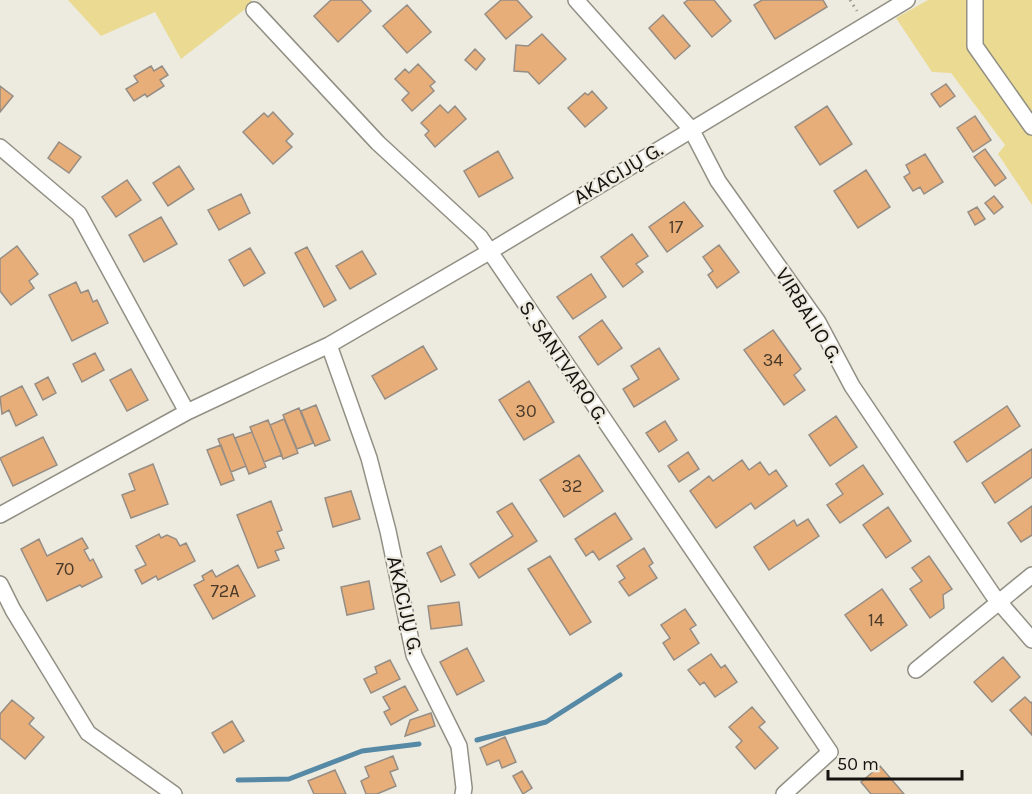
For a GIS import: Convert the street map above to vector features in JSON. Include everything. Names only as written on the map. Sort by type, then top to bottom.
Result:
[{"type":"street","name":"VIRBALIO G.","points":[[576,0],[690,129],[718,181],[818,322],[852,386],[1000,603],[1032,640]]},
{"type":"street","name":"AKACIJŲ G.","points":[[0,515],[187,412],[329,345],[489,252],[907,0]]},
{"type":"street","points":[[975,0],[975,46],[1032,127]]},
{"type":"street","name":"S. SANTVARO G.","points":[[254,10],[378,143],[480,237],[830,752],[783,794]]},
{"type":"street","points":[[0,147],[79,214],[187,412]]},
{"type":"street","name":"AKACIJŲ G.","points":[[329,345],[369,458],[388,531],[414,655],[459,746],[463,794]]},
{"type":"street","points":[[916,670],[1032,575]]},
{"type":"street","points":[[0,584],[13,610],[88,733],[174,794]]},
{"type":"shaded area","points":[[68,0],[251,0],[253,3],[181,59],[155,12],[101,36]]},
{"type":"shaded area","points":[[928,0],[1032,0],[1032,205],[998,154],[1005,145],[951,73],[932,72],[896,18]]},
{"type":"building","points":[[331,0],[361,0],[371,11],[338,42],[314,16]]},
{"type":"building","points":[[501,0],[517,0],[532,17],[506,39],[485,14]]},
{"type":"building","points":[[688,0],[714,0],[731,21],[712,37],[684,3]]},
{"type":"building","points":[[762,0],[823,0],[827,7],[775,39],[754,5]]},
{"type":"building","points":[[407,5],[431,32],[407,53],[383,26]]},
{"type":"building","points":[[663,15],[690,46],[675,59],[649,28]]},
{"type":"building","points":[[542,34],[566,59],[539,84],[528,72],[514,71],[516,45],[528,46]]},
{"type":"building","points":[[475,49],[485,59],[476,70],[465,60]]},
{"type":"building","points":[[418,64],[435,82],[430,86],[434,91],[412,111],[402,100],[409,93],[395,79],[405,69],[409,73]]},
{"type":"building","points":[[151,66],[154,71],[162,66],[168,75],[160,80],[164,86],[147,97],[145,94],[134,101],[126,89],[138,82],[134,76]]},
{"type":"building","points":[[946,84],[955,96],[940,107],[931,94]]},
{"type":"building","points":[[0,86],[13,96],[0,112]]},
{"type":"building","points":[[592,91],[607,108],[585,127],[568,108],[585,93],[588,95]]},
{"type":"building","points":[[440,105],[448,113],[455,106],[466,119],[435,147],[425,135],[429,131],[421,123]]},
{"type":"building","points":[[827,106],[852,144],[820,165],[795,127]]},
{"type":"building","points":[[273,112],[293,134],[286,141],[292,147],[273,164],[243,132],[264,113],[268,117]]},
{"type":"building","points":[[975,116],[991,140],[973,152],[957,128]]},
{"type":"building","points":[[59,142],[81,157],[69,173],[48,158]]},
{"type":"building","points":[[985,149],[1006,178],[995,186],[974,157]]},
{"type":"building","points":[[498,151],[513,178],[479,197],[464,171]]},
{"type":"building","points":[[925,154],[943,182],[924,194],[920,187],[913,191],[904,177],[910,173],[906,165]]},
{"type":"building","points":[[179,166],[194,189],[168,206],[153,183]]},
{"type":"building","points":[[866,170],[890,207],[858,228],[834,191]]},
{"type":"building","points":[[127,180],[141,200],[116,217],[102,197]]},
{"type":"building","points":[[241,194],[250,213],[219,230],[208,210]]},
{"type":"building","points":[[994,196],[1003,207],[994,214],[985,203]]},
{"type":"building","points":[[684,202],[703,226],[667,252],[649,227]]},
{"type":"building","points":[[977,207],[985,219],[975,225],[968,212]]},
{"type":"building","points":[[161,217],[177,244],[144,262],[129,235]]},
{"type":"building","points":[[632,234],[648,256],[636,264],[643,272],[623,287],[601,257]]},
{"type":"building","points":[[719,245],[739,272],[717,288],[708,275],[713,271],[703,257]]},
{"type":"building","points":[[17,246],[38,274],[29,281],[34,288],[11,305],[0,291],[0,259]]},
{"type":"building","points":[[307,247],[336,300],[324,307],[295,253]]},
{"type":"building","points":[[250,248],[265,273],[244,286],[229,260]]},
{"type":"building","points":[[362,251],[376,274],[350,289],[336,266]]},
{"type":"building","points":[[591,274],[606,297],[573,319],[557,297]]},
{"type":"building","points":[[76,282],[81,293],[88,290],[93,302],[97,300],[108,323],[72,341],[49,295]]},
{"type":"building","points":[[602,320],[622,348],[598,365],[579,337]]},
{"type":"building","points":[[773,330],[801,369],[794,375],[805,390],[784,405],[744,350]]},
{"type":"building","points":[[423,346],[437,369],[385,399],[372,376]]},
{"type":"building","points":[[659,348],[679,379],[634,407],[623,389],[639,379],[631,366]]},
{"type":"building","points":[[95,353],[104,370],[82,382],[73,364]]},
{"type":"building","points":[[131,369],[148,400],[127,411],[110,380]]},
{"type":"building","points":[[48,377],[56,393],[43,400],[35,384]]},
{"type":"building","points":[[529,381],[554,422],[524,440],[499,400]]},
{"type":"building","points":[[22,386],[37,415],[16,426],[9,410],[2,414],[0,397]]},
{"type":"building","points":[[316,405],[330,440],[315,446],[301,411]]},
{"type":"building","points":[[1007,406],[1020,426],[967,462],[954,442]]},
{"type":"building","points":[[299,408],[313,443],[297,449],[283,415]]},
{"type":"building","points":[[836,416],[857,447],[830,466],[809,435]]},
{"type":"building","points":[[284,419],[298,453],[283,459],[270,425]]},
{"type":"building","points":[[268,420],[282,455],[264,462],[250,427]]},
{"type":"building","points":[[665,421],[677,440],[659,452],[646,433]]},
{"type":"building","points":[[252,432],[266,467],[249,474],[235,438]]},
{"type":"building","points":[[233,434],[246,466],[231,472],[218,439]]},
{"type":"building","points":[[43,437],[57,465],[13,486],[0,458]]},
{"type":"building","points":[[221,445],[234,480],[221,485],[207,450]]},
{"type":"building","points":[[1032,449],[1032,477],[995,503],[982,483]]},
{"type":"building","points":[[688,452],[699,469],[679,482],[668,466]]},
{"type":"building","points":[[579,455],[603,491],[564,517],[540,480]]},
{"type":"building","points":[[742,460],[749,470],[760,462],[769,475],[776,470],[787,486],[755,509],[751,503],[716,528],[690,491],[709,476],[713,481]]},
{"type":"building","points":[[153,464],[168,504],[131,518],[122,495],[135,490],[129,474]]},
{"type":"building","points":[[863,465],[883,494],[840,523],[827,505],[843,494],[836,484]]},
{"type":"building","points":[[351,491],[360,519],[333,527],[325,498]]},
{"type":"building","points":[[271,501],[282,530],[277,532],[284,548],[275,551],[279,560],[258,568],[237,515]]},
{"type":"building","points":[[512,503],[537,541],[479,578],[470,564],[513,536],[497,512]]},
{"type":"building","points":[[1032,506],[1032,535],[1021,542],[1008,523]]},
{"type":"building","points":[[888,507],[911,541],[886,558],[863,525]]},
{"type":"building","points":[[615,513],[632,539],[599,560],[593,551],[586,556],[575,539]]},
{"type":"building","points":[[808,519],[819,536],[769,570],[754,547],[794,520],[797,526]]},
{"type":"building","points":[[159,534],[161,538],[167,535],[176,539],[180,546],[186,543],[195,561],[158,580],[156,576],[142,584],[135,570],[146,565],[136,546]]},
{"type":"building","points":[[82,538],[88,548],[84,550],[90,561],[93,559],[102,577],[47,601],[21,549],[39,539],[47,556]]},
{"type":"building","points":[[441,546],[455,575],[441,582],[427,553]]},
{"type":"building","points":[[644,548],[653,563],[649,566],[657,578],[629,596],[619,582],[625,578],[617,566]]},
{"type":"building","points":[[550,556],[591,622],[570,635],[528,569]]},
{"type":"building","points":[[929,556],[952,589],[943,595],[944,608],[930,618],[910,589],[922,581],[912,568]]},
{"type":"building","points":[[238,565],[255,596],[213,619],[194,585],[204,580],[202,576],[212,570],[216,577]]},
{"type":"building","points":[[369,581],[374,609],[347,615],[341,587]]},
{"type":"building","points":[[882,589],[907,625],[871,651],[845,615]]},
{"type":"building","points":[[459,602],[462,625],[431,629],[428,606]]},
{"type":"building","points":[[685,609],[696,625],[690,629],[699,643],[674,660],[663,643],[670,638],[661,625]]},
{"type":"building","points":[[467,648],[484,681],[457,695],[440,662]]},
{"type":"building","points":[[711,654],[721,668],[725,665],[737,682],[715,697],[704,682],[700,685],[688,670]]},
{"type":"building","points":[[1003,657],[1020,677],[992,702],[974,682]]},
{"type":"building","points":[[390,660],[400,679],[371,693],[364,679],[377,673],[375,667]]},
{"type":"building","points":[[405,686],[418,710],[391,725],[384,712],[390,709],[383,697]]},
{"type":"building","points":[[1025,697],[1032,702],[1032,735],[1010,710]]},
{"type":"building","points":[[12,700],[34,718],[29,724],[44,737],[25,759],[0,738],[0,714]]},
{"type":"building","points":[[752,707],[765,722],[759,727],[778,748],[755,769],[736,747],[742,741],[729,727]]},
{"type":"building","points":[[431,713],[435,726],[405,736],[410,720]]},
{"type":"building","points":[[232,721],[244,741],[224,753],[212,733]]},
{"type":"building","points":[[505,737],[516,762],[502,768],[499,760],[487,765],[480,748]]},
{"type":"building","points":[[393,756],[398,769],[390,772],[396,786],[377,794],[366,794],[361,781],[369,777],[365,767]]},
{"type":"building","points":[[880,766],[904,794],[871,794],[861,782]]},
{"type":"building","points":[[335,770],[346,794],[314,794],[308,781]]},
{"type":"building","points":[[522,771],[532,788],[523,794],[513,776]]},
{"type":"waterway","points":[[477,740],[546,722],[620,675]]},
{"type":"waterway","points":[[238,780],[289,779],[362,751],[419,744]]}]
